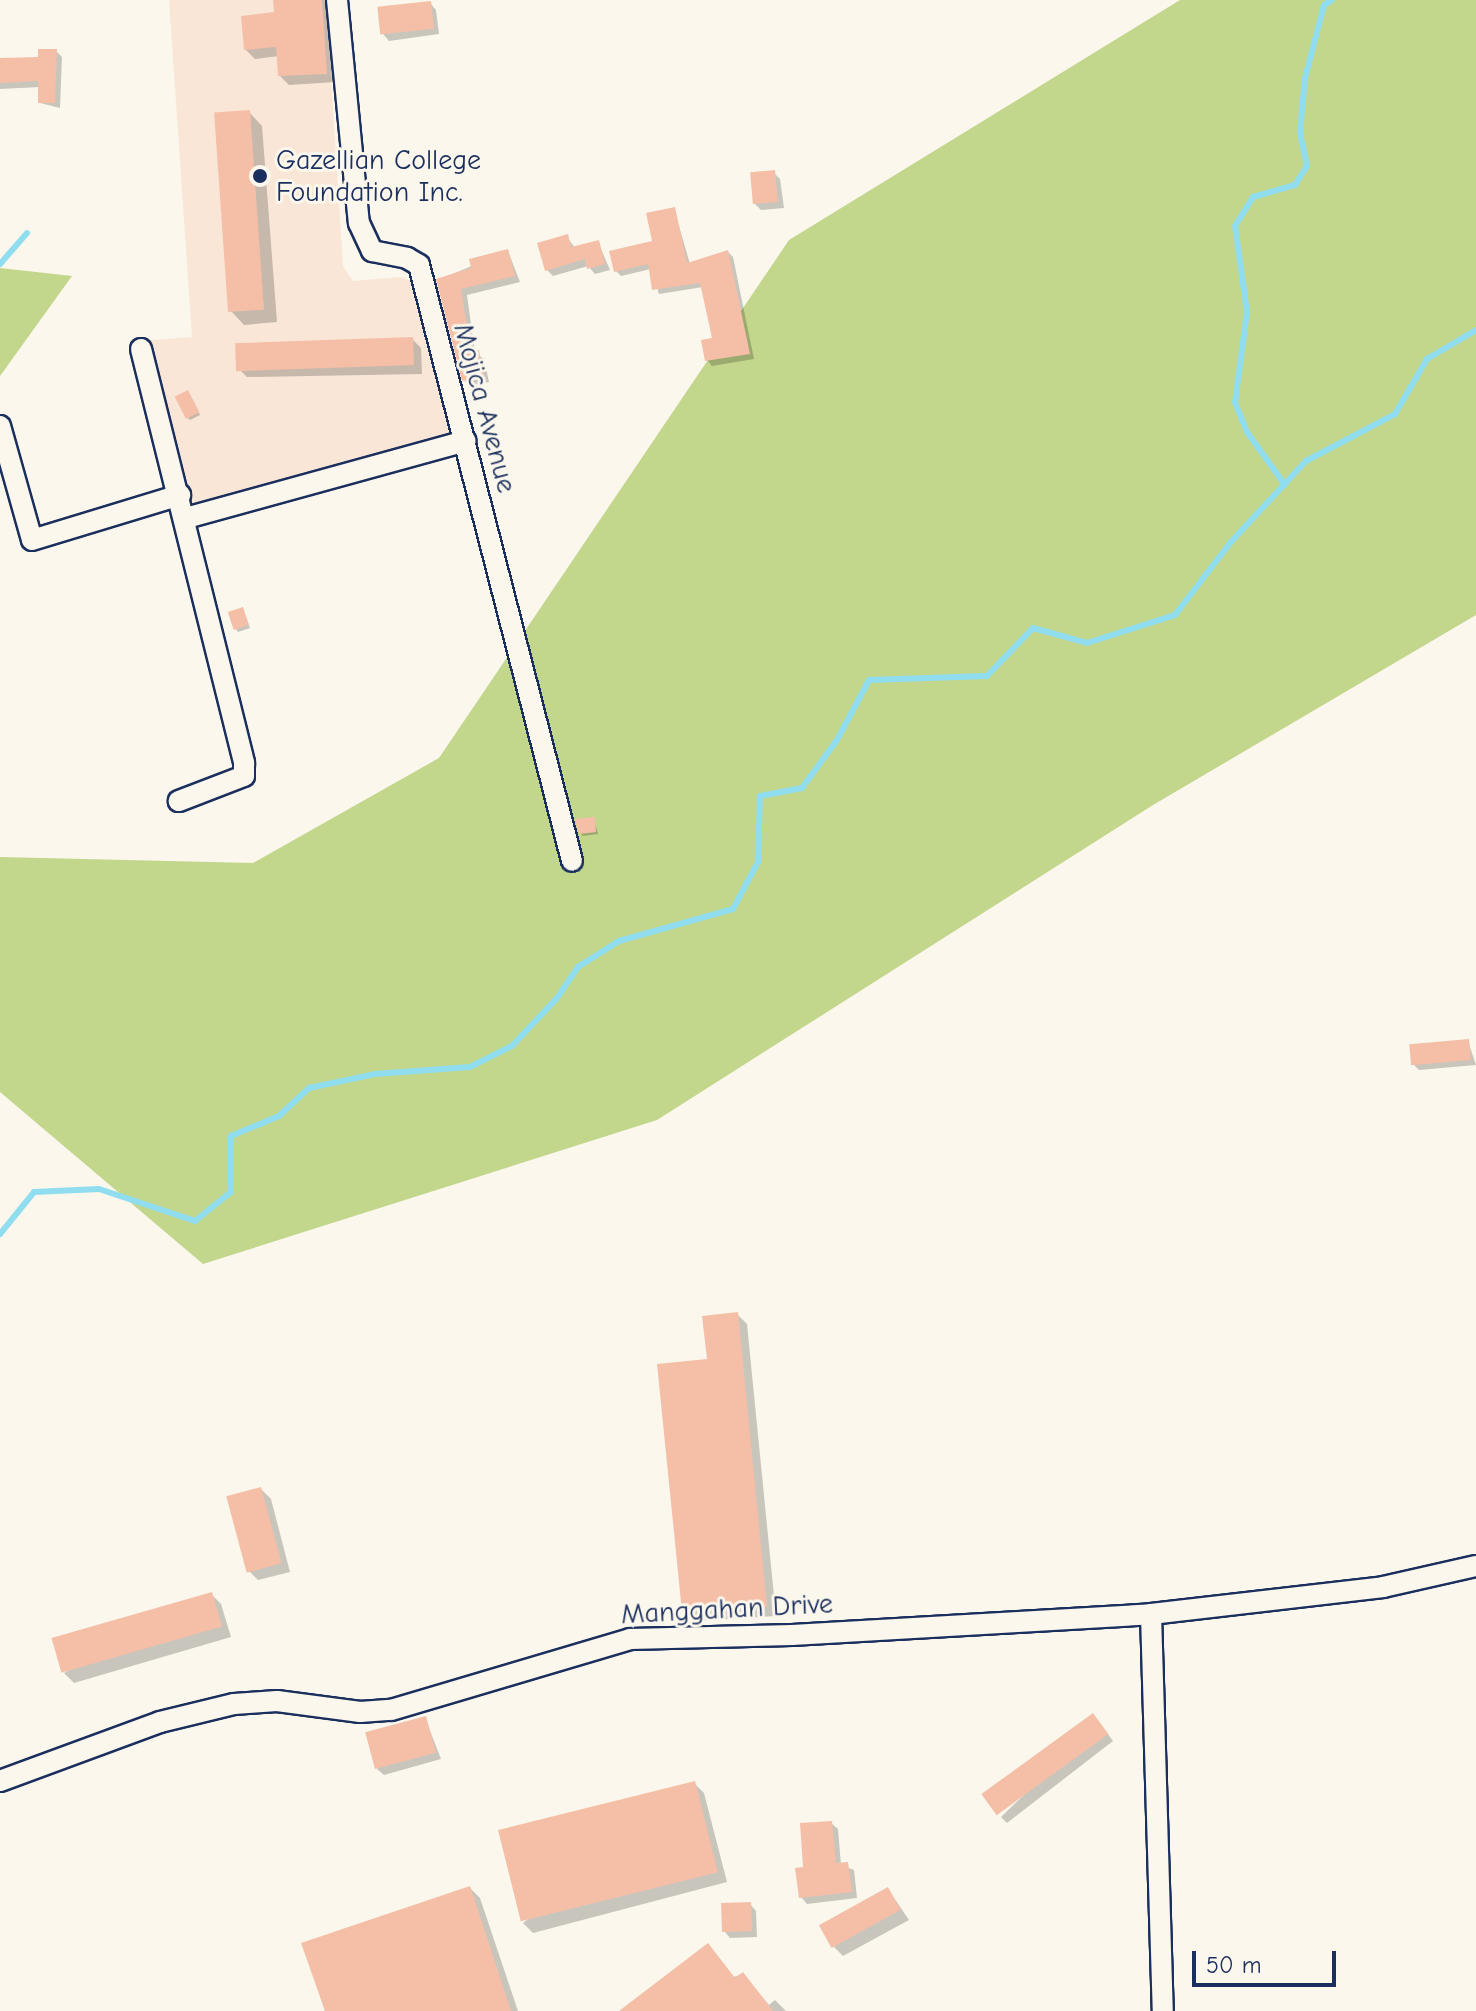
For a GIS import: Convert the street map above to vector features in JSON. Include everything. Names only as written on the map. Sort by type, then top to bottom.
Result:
[{"type":"street","name":"Mojica Avenue","points":[[337,0],[359,223],[372,251],[419,265],[572,861]]},
{"type":"street","points":[[141,349],[241,741],[244,776],[179,801]]},
{"type":"street","points":[[0,426],[32,540],[180,495]]},
{"type":"street","points":[[186,518],[466,441]]},
{"type":"street","name":"Manggahan Drive","points":[[0,1781],[160,1722],[234,1704],[277,1701],[360,1712],[391,1710],[630,1639],[792,1635],[1151,1614],[1383,1587],[1476,1566]]},
{"type":"street","points":[[1151,1614],[1163,2011]]},
{"type":"shaded area","name":"Gazellian College Foundation Inc.","points":[[169,0],[326,0],[343,266],[353,281],[401,277],[411,281],[454,435],[194,508],[151,340],[192,337]]},
{"type":"green space","points":[[1180,0],[1476,0],[1476,615],[1153,805],[657,1120],[203,1264],[0,1092],[0,857],[253,863],[439,758],[789,240]]},
{"type":"green space","points":[[0,268],[72,276],[0,376]]},
{"type":"building","points":[[273,0],[322,0],[327,74],[278,76],[276,47],[244,50],[241,16],[274,12]]},
{"type":"building","points":[[431,1],[434,29],[380,34],[377,7]]},
{"type":"building","points":[[38,49],[57,49],[55,103],[38,103],[38,81],[0,83],[0,58],[38,57]]},
{"type":"building","points":[[250,110],[264,310],[228,312],[214,113]]},
{"type":"building","points":[[775,170],[778,202],[753,204],[750,172]]},
{"type":"building","points":[[675,207],[687,263],[728,250],[750,354],[705,361],[701,340],[712,338],[700,283],[652,290],[648,264],[614,272],[609,251],[652,241],[646,213]]},
{"type":"building","points":[[568,234],[571,247],[599,240],[605,264],[587,269],[585,259],[545,271],[537,243]]},
{"type":"building","points":[[508,249],[515,276],[461,289],[471,352],[479,350],[484,376],[462,381],[436,279],[471,268],[469,259]]},
{"type":"building","points":[[413,337],[414,365],[236,371],[235,343]]},
{"type":"building","points":[[188,390],[199,412],[186,419],[175,397]]},
{"type":"building","points":[[243,607],[249,625],[234,630],[228,612]]},
{"type":"building","points":[[595,817],[596,832],[579,834],[575,819]]},
{"type":"building","points":[[1469,1039],[1471,1060],[1411,1065],[1409,1044]]},
{"type":"building","points":[[738,1312],[767,1607],[682,1612],[657,1364],[707,1359],[702,1316]]},
{"type":"building","points":[[261,1487],[281,1563],[247,1573],[226,1496]]},
{"type":"building","points":[[212,1592],[222,1627],[61,1673],[51,1638]]},
{"type":"building","points":[[1093,1713],[1108,1734],[997,1815],[981,1794]]},
{"type":"building","points":[[426,1716],[436,1753],[375,1769],[365,1732]]},
{"type":"building","points":[[695,1781],[718,1872],[521,1921],[498,1830]]},
{"type":"building","points":[[832,1821],[836,1863],[848,1862],[852,1892],[799,1898],[795,1868],[803,1867],[800,1823]]},
{"type":"building","points":[[470,1886],[511,2011],[325,2011],[301,1943]]},
{"type":"building","points":[[888,1887],[901,1910],[832,1948],[819,1925]]},
{"type":"building","points":[[751,1902],[752,1931],[722,1932],[721,1903]]},
{"type":"building","points":[[708,1943],[735,1978],[743,1972],[773,2011],[619,2011]]},
{"type":"waterway","points":[[1285,485],[1247,432],[1235,402],[1247,312],[1235,226],[1253,197],[1295,185],[1307,166],[1300,132],[1305,78],[1324,5],[1332,0]]},
{"type":"waterway","points":[[0,264],[27,233]]},
{"type":"waterway","points":[[0,1234],[34,1192],[99,1189],[195,1221],[231,1192],[231,1136],[279,1116],[309,1088],[375,1074],[470,1067],[512,1046],[557,998],[578,967],[619,941],[733,909],[758,862],[760,796],[802,788],[837,740],[869,680],[987,676],[1033,628],[1087,643],[1175,615],[1230,543],[1306,461],[1395,414],[1427,359],[1476,330]]},
{"type":"place","name":"Gazellian College Foundation Inc.","points":[[260,176]]}]
